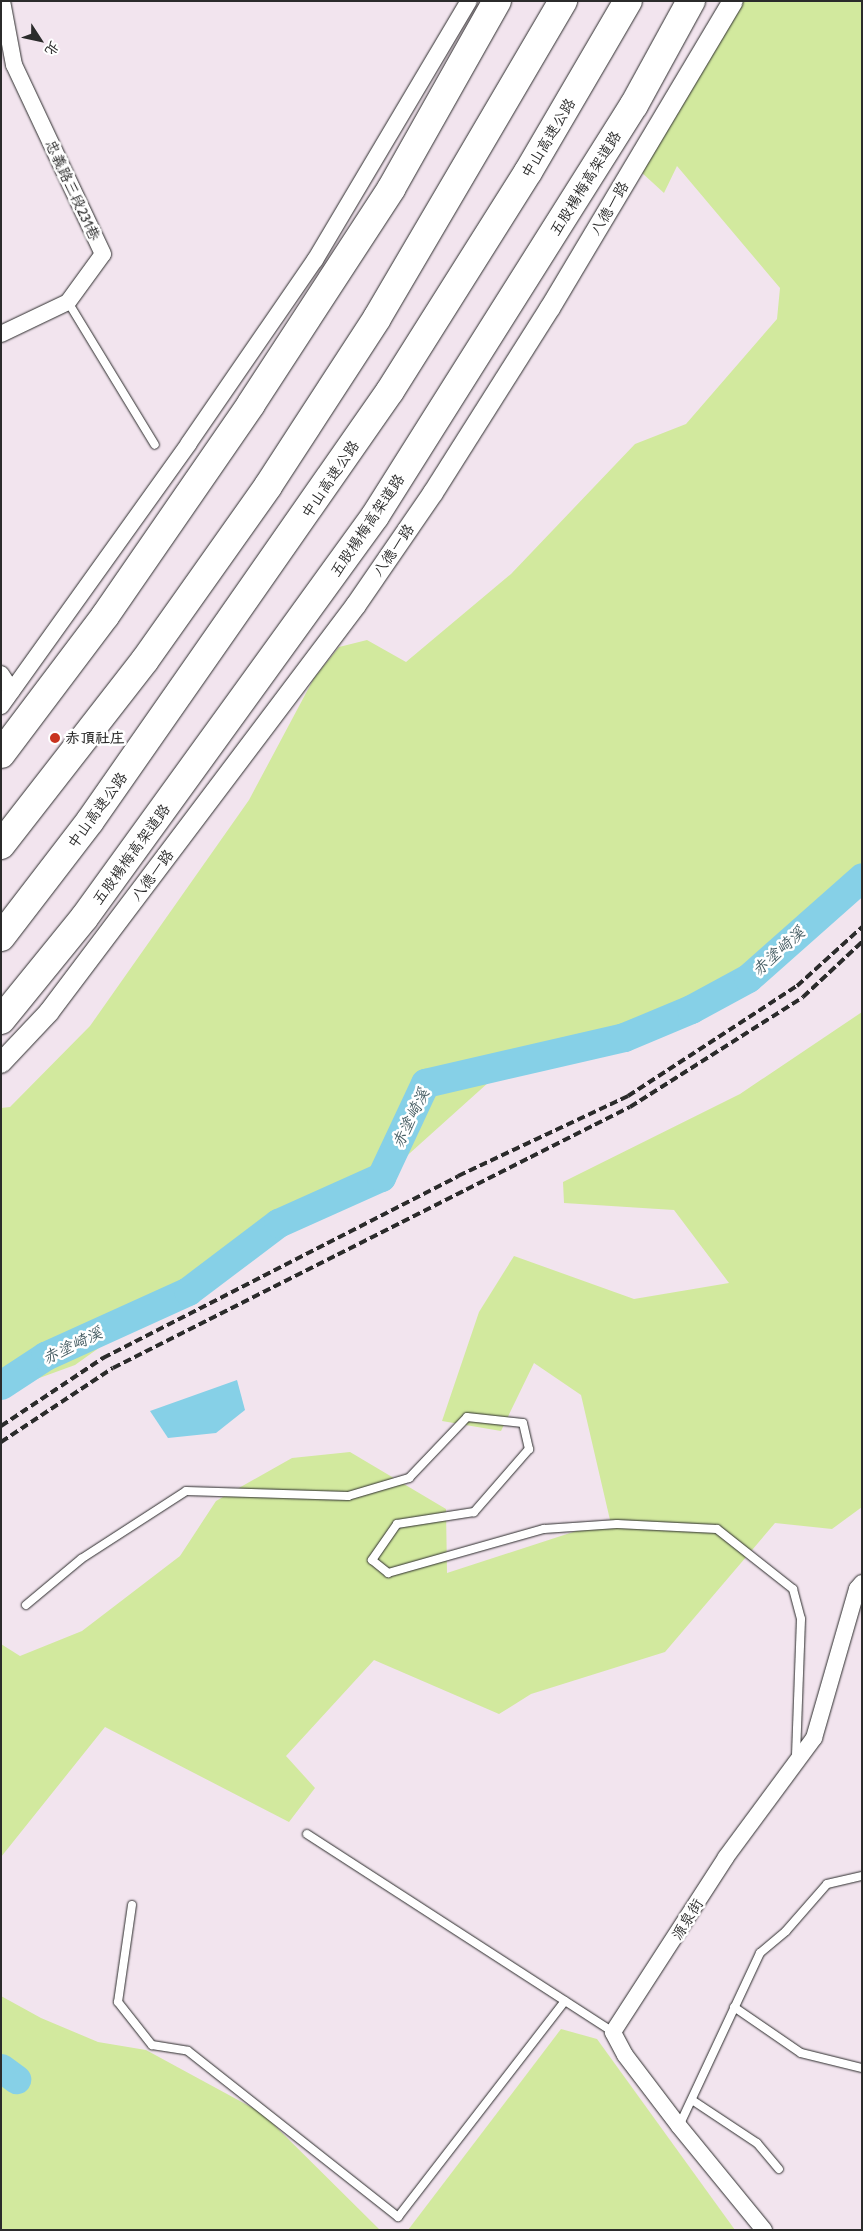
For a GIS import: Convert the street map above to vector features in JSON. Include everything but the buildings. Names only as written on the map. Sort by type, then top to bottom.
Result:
[{"type":"highway","points":[[1,754],[105,616],[256,396],[391,189],[497,1]]},
{"type":"highway","points":[[1,845],[145,660],[268,486],[377,318],[563,1]]},
{"type":"highway","name":"中山高速公路","points":[[1,937],[96,813],[390,391],[528,172],[628,1]]},
{"type":"highway","name":"五股楊梅高架道路","points":[[1,1020],[84,918],[376,516],[634,105],[691,1]]},
{"type":"street","name":"忠義路三段231巷","points":[[1,334],[68,302],[103,254],[14,65],[2,1]]},
{"type":"street","points":[[1,706],[189,443],[314,260],[469,1]]},
{"type":"street","name":"八德一路","points":[[1,1063],[49,1012],[356,605],[433,493],[550,308],[733,1]]},
{"type":"street","points":[[1,674],[12,691]]},
{"type":"street","name":"源泉街","points":[[613,2032],[726,1857],[795,1767],[814,1738],[857,1589],[862,1583]]},
{"type":"street","points":[[613,2032],[625,2055],[679,2126],[764,2230]]},
{"type":"lane","points":[[68,302],[155,445]]},
{"type":"lane","points":[[26,1605],[80,1559],[186,1491],[348,1496],[409,1478],[467,1416],[523,1422],[529,1449],[474,1512],[397,1524],[372,1560],[388,1573],[544,1528],[617,1524],[717,1529],[793,1589],[800,1619],[795,1767]]},
{"type":"lane","points":[[307,1834],[613,2032]]},
{"type":"lane","points":[[679,2126],[760,1953],[786,1931],[827,1884],[862,1876]]},
{"type":"lane","points":[[132,1905],[118,2002],[152,2044],[188,2051],[398,2217],[565,2001]]},
{"type":"lane","points":[[734,2007],[800,2052],[862,2068]]},
{"type":"lane","points":[[692,2100],[757,2143],[779,2169]]},
{"type":"green space","points":[[742,1],[862,1],[862,867],[701,1007],[499,1073],[400,1162],[197,1278],[75,1365],[1,1392],[1,1108],[10,1107],[90,1026],[249,800],[314,678],[339,647],[367,640],[406,662],[511,574],[635,444],[686,424],[777,319],[780,288],[677,166],[664,193],[641,172]]},
{"type":"green space","points":[[862,1012],[862,1507],[832,1529],[775,1523],[665,1652],[531,1694],[499,1714],[374,1660],[286,1756],[315,1788],[289,1822],[105,1727],[1,1857],[1,1644],[20,1656],[82,1631],[180,1556],[216,1501],[292,1458],[350,1452],[446,1509],[447,1573],[610,1520],[581,1395],[534,1363],[501,1431],[442,1421],[479,1312],[514,1256],[634,1299],[729,1283],[674,1210],[564,1203],[563,1182],[740,1094]]},
{"type":"green space","points":[[1,1996],[41,2018],[98,2042],[146,2050],[262,2113],[380,2230],[1,2230]]},
{"type":"green space","points":[[561,2029],[597,2039],[735,2230],[408,2230]]},
{"type":"water","points":[[237,1380],[245,1410],[216,1433],[168,1438],[150,1411]]},
{"type":"waterway","name":"赤塗崎溪","points":[[1,1385],[45,1356],[188,1291],[278,1223],[381,1177],[425,1083],[624,1037],[691,1009],[748,978],[862,877]]},
{"type":"waterway","name":"赤塗崎溪","points":[[1,2068],[16,2079]]},
{"type":"railway","points":[[1,1426],[103,1358],[458,1176],[628,1096],[797,986],[862,927]]},
{"type":"railway","points":[[1,1442],[113,1368],[630,1107],[803,997],[862,942]]},
{"type":"place","name":"赤頂社庄","points":[[55,738]]}]
